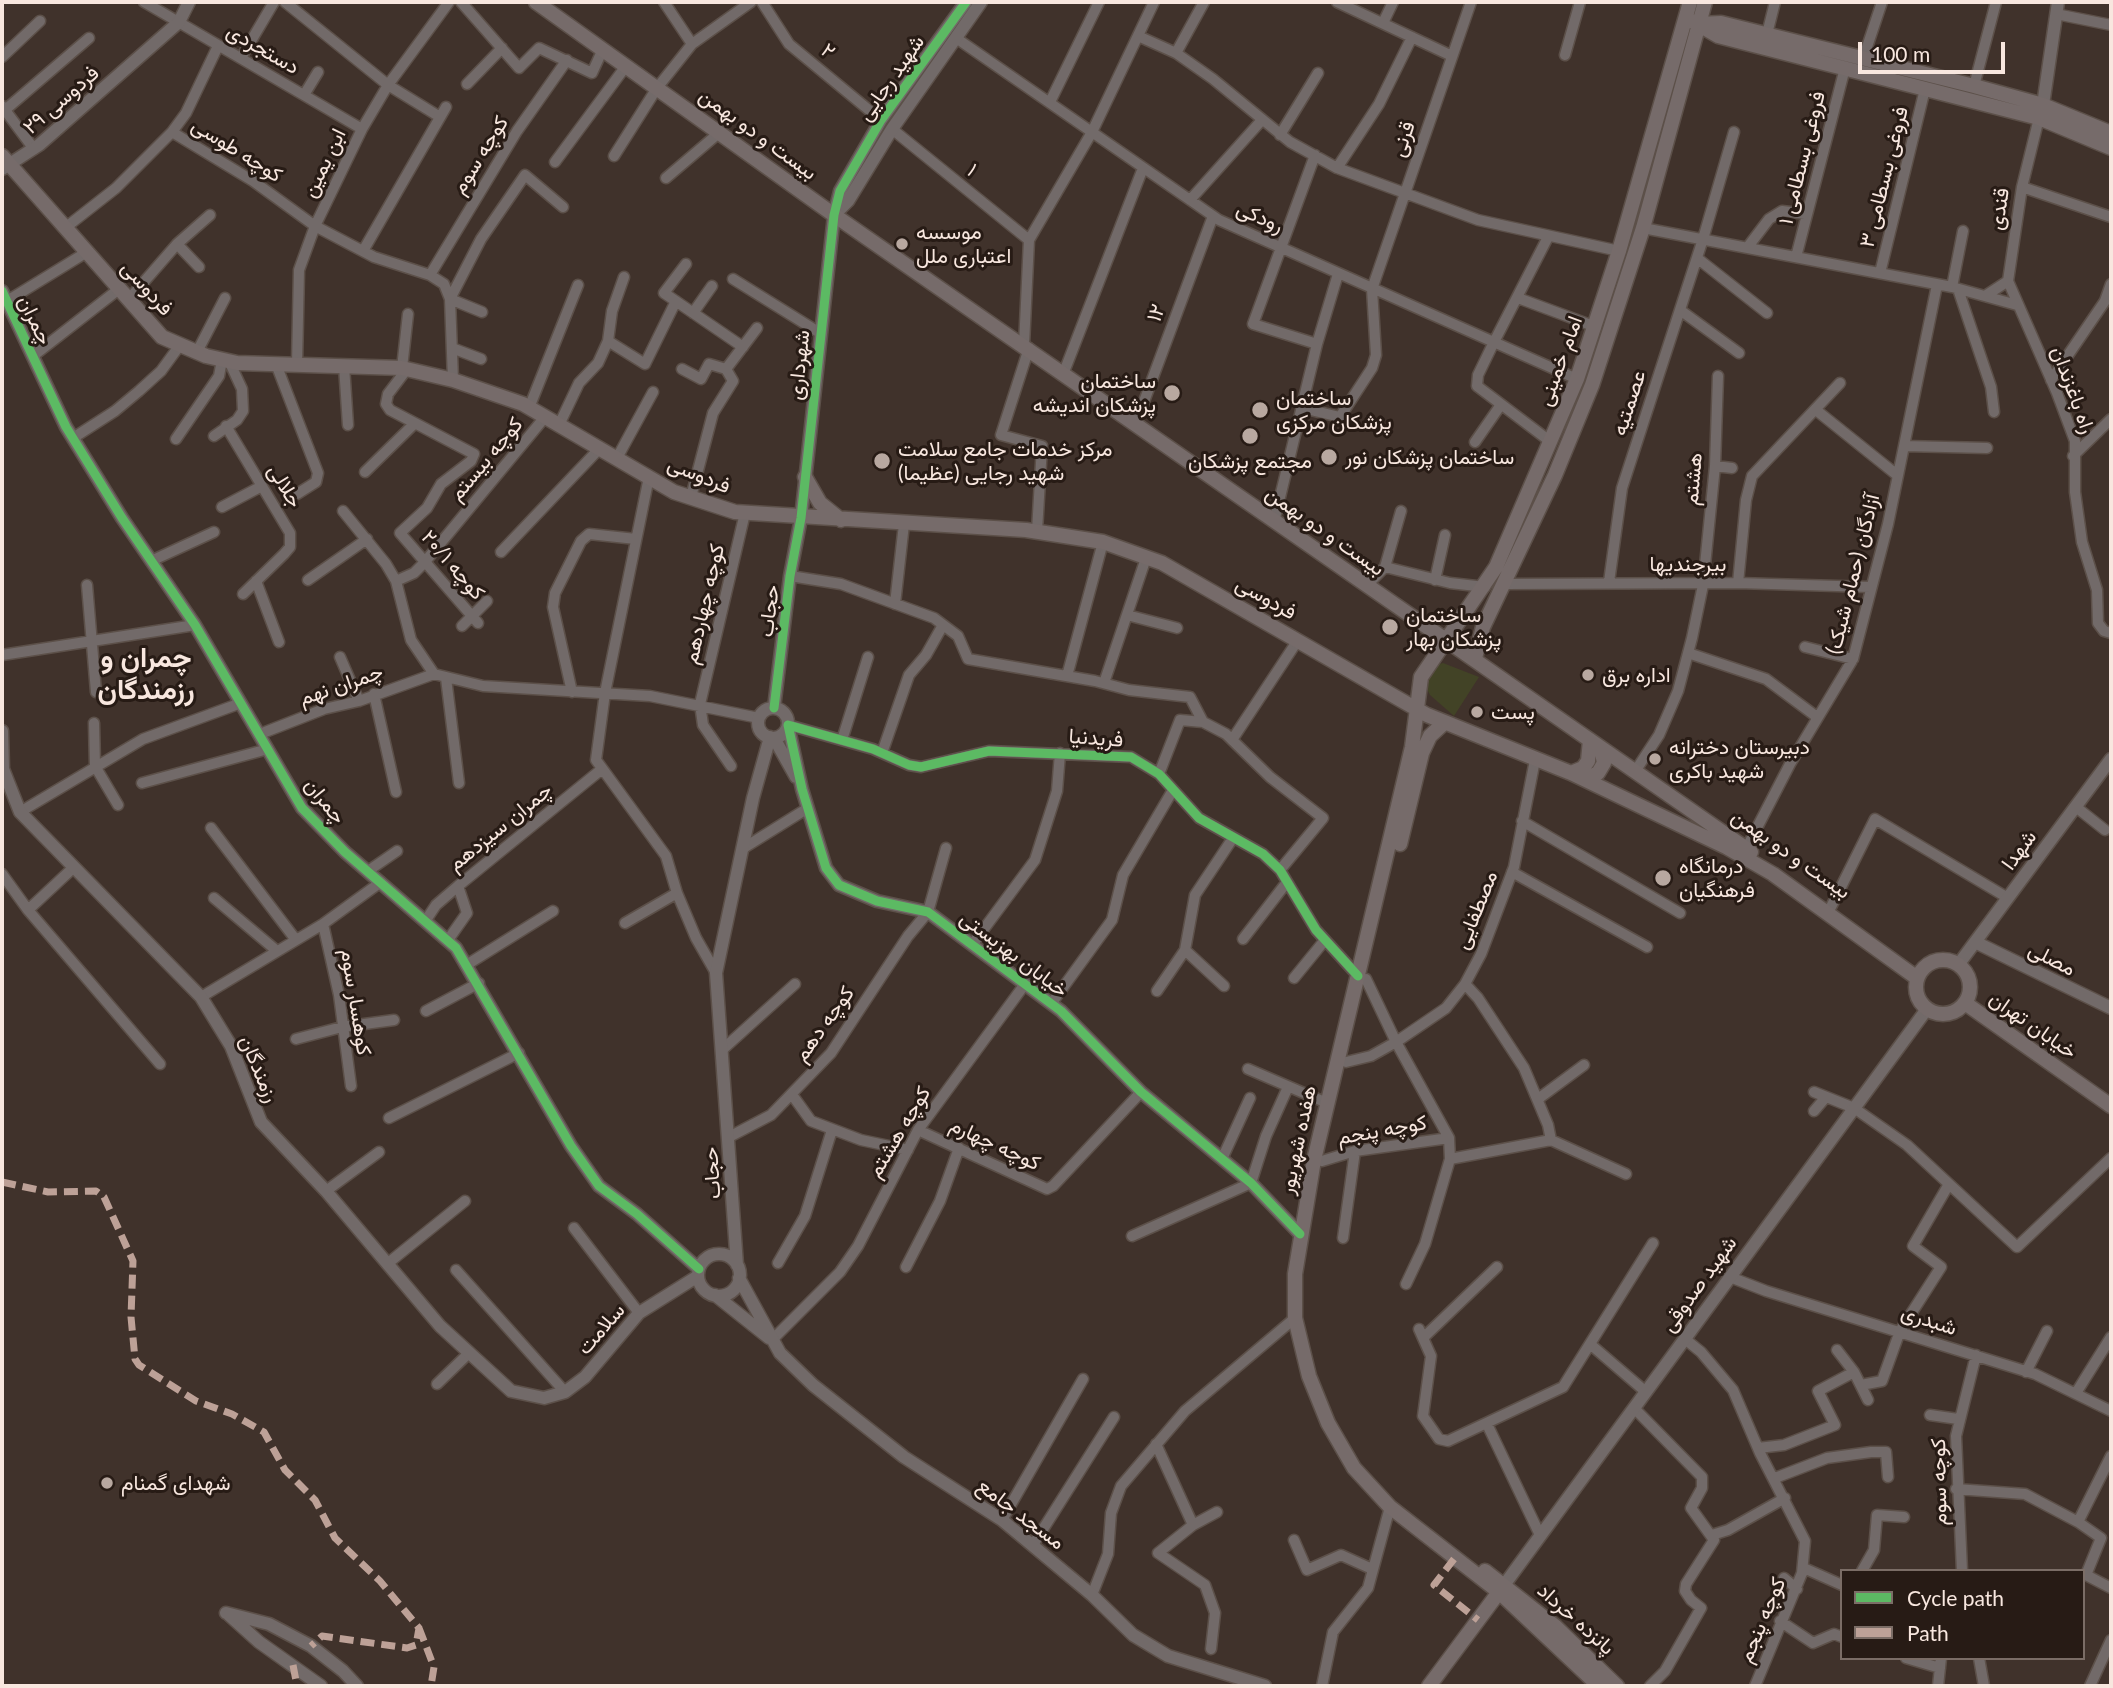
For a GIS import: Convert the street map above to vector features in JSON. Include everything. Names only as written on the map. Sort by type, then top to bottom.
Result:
[{"type":"main road","name":"بیست و دو بهمن","points":[[536,2],[834,215],[1027,346],[1274,522],[1475,658],[1831,907],[1919,974]]},
{"type":"main road","name":"امام خمینی","points":[[1475,658],[1483,627],[1505,584],[1592,385],[1643,228],[1692,21],[1690,2]]},
{"type":"main road","name":"امام خمینی","points":[[1416,709],[1421,677],[1429,662],[1485,587],[1577,379],[1692,21],[1705,2]]},
{"type":"main road","points":[[1692,21],[1721,23],[1974,86],[2111,133]]},
{"type":"main road","points":[[1692,21],[1718,36],[1926,89],[2041,111],[2111,148]]},
{"type":"main road","name":"فردوسی","points":[[4,163],[162,337],[197,352],[226,360],[404,369],[453,380],[529,408],[649,477],[691,497],[745,513],[1037,531],[1103,542],[1162,563],[1444,723]]},
{"type":"main road","points":[[805,477],[820,503],[841,520]]},
{"type":"main road","name":"هفده شهریور","points":[[1416,709],[1412,747],[1346,1062],[1304,1236],[1303,1317],[1325,1399],[1360,1463],[1395,1502],[1502,1588]]},
{"type":"main road","name":"بیست و دو بهمن","points":[[1444,723],[1587,779],[1726,847],[1773,874],[1919,974]]},
{"type":"main road","name":"هفده شهریور","points":[[1444,723],[1430,736],[1422,753],[1327,1103],[1304,1236],[1295,1318],[1309,1376],[1328,1423],[1354,1468],[1390,1507],[1502,1588]]},
{"type":"main road","points":[[1572,773],[1583,768],[1595,744]]},
{"type":"main road","points":[[1587,779],[1598,773],[1604,763],[1595,744]]},
{"type":"main road","points":[[1943,959],[1958,965],[1969,978],[1970,987],[1965,1003],[1959,1009],[1943,1014],[1927,1009],[1917,995],[1919,974],[1935,961],[1943,959]]},
{"type":"main road","name":"خیابان تهران","points":[[1965,1003],[2111,1106]]},
{"type":"main road","name":"شهید صدوقی","points":[[1429,1686],[1502,1588]]},
{"type":"main road","name":"پانزده خرداد","points":[[1502,1588],[1600,1686]]},
{"type":"main road","name":"پانزده خرداد","points":[[1502,1588],[1556,1627],[1618,1686]]},
{"type":"street","name":"دستجردی","points":[[144,2],[362,129]]},
{"type":"street","points":[[178,22],[189,2]]},
{"type":"street","points":[[241,58],[274,2]]},
{"type":"street","points":[[285,2],[388,85],[443,112],[363,251]]},
{"type":"street","name":"ابن یمین","points":[[297,364],[299,270],[315,226],[362,129],[388,85],[449,2]]},
{"type":"street","points":[[461,2],[519,68],[539,48],[592,73],[603,49]]},
{"type":"street","points":[[664,2],[692,44]]},
{"type":"street","points":[[614,156],[657,88],[692,44],[751,2]]},
{"type":"street","name":"۲","points":[[762,2],[789,44],[886,125]]},
{"type":"street","name":"شهید رجایی","points":[[834,215],[848,201],[886,125],[966,2]]},
{"type":"street","name":"شهید رجایی","points":[[886,125],[956,38],[981,2]]},
{"type":"street","points":[[1050,102],[1099,2]]},
{"type":"street","points":[[1037,531],[1042,446],[1001,435],[1027,346],[1029,240],[1092,132],[1154,2]]},
{"type":"street","points":[[1176,53],[1203,2]]},
{"type":"street","points":[[1337,2],[1452,56]]},
{"type":"street","points":[[1382,23],[1393,2]]},
{"type":"street","name":"قرنی","points":[[1372,289],[1471,2]]},
{"type":"street","points":[[1565,55],[1580,2]]},
{"type":"street","points":[[1767,34],[1775,2]]},
{"type":"street","points":[[1863,59],[1882,2]]},
{"type":"street","points":[[1974,86],[1996,2]]},
{"type":"street","points":[[2041,111],[2057,8],[2111,25]]},
{"type":"street","points":[[2,57],[40,21]]},
{"type":"street","name":"فردوسی ۲۹","points":[[4,163],[34,149],[178,22]]},
{"type":"street","points":[[1138,36],[1176,53],[1213,79],[1280,135],[1337,168],[1478,220],[1619,251]]},
{"type":"street","points":[[1337,168],[1379,104],[1412,37]]},
{"type":"street","points":[[34,149],[3,108],[89,38]]},
{"type":"street","name":"رودکی","points":[[956,38],[1213,216],[1493,344],[1577,379]]},
{"type":"street","points":[[65,228],[116,188],[172,132],[186,113],[218,46]]},
{"type":"street","points":[[467,84],[502,48]]},
{"type":"street","name":"کوچه سوم","points":[[430,275],[517,131],[567,60]]},
{"type":"street","points":[[555,162],[626,66]]},
{"type":"street","name":"فروغی بسطامی ۱","points":[[1796,257],[1845,68]]},
{"type":"street","points":[[304,95],[318,72]]},
{"type":"street","points":[[1280,135],[1318,73]]},
{"type":"street","name":"فروغی بسطامی ۳","points":[[1880,273],[1926,89]]},
{"type":"street","name":"قندی","points":[[2008,281],[2022,187],[2041,111]]},
{"type":"street","points":[[1190,201],[1261,121]]},
{"type":"street","name":"۱","points":[[886,125],[1029,240]]},
{"type":"street","name":"کوچه طوسی","points":[[172,132],[254,181],[315,226],[363,251],[430,275]]},
{"type":"street","points":[[666,178],[720,132]]},
{"type":"street","name":"عصمتیه","points":[[1609,582],[1622,488],[1703,239],[1734,132]]},
{"type":"street","points":[[1315,155],[1253,324],[1317,344]]},
{"type":"street","points":[[1064,373],[1143,167]]},
{"type":"street","points":[[450,299],[481,239],[525,175],[563,207]]},
{"type":"street","points":[[2022,187],[2111,216]]},
{"type":"street","points":[[1747,248],[1769,219],[1782,211],[1807,214]]},
{"type":"street","points":[[33,356],[124,294],[210,215]]},
{"type":"street","name":"شهرداری","points":[[801,518],[834,215]]},
{"type":"street","name":"۱۲","points":[[1136,423],[1213,216]]},
{"type":"street","points":[[1643,228],[1955,288],[2017,305]]},
{"type":"street","points":[[1963,231],[1955,288],[1991,387],[1994,412]]},
{"type":"street","points":[[1548,237],[1493,344],[1478,376],[1477,386],[1551,442]]},
{"type":"street","points":[[177,244],[199,267]]},
{"type":"street","points":[[4,296],[87,252]]},
{"type":"street","points":[[1697,258],[1767,313]]},
{"type":"street","points":[[686,264],[664,293],[743,347]]},
{"type":"street","points":[[1274,522],[1317,344],[1338,274]]},
{"type":"street","points":[[430,275],[444,284],[450,299],[453,380]]},
{"type":"street","points":[[559,425],[579,383],[598,363],[608,341],[612,311],[624,277]]},
{"type":"street","points":[[733,279],[820,333]]},
{"type":"street","points":[[1985,296],[2008,281]]},
{"type":"street","name":"راه باغزندان","points":[[2008,281],[2052,380],[2075,441],[2073,456],[2078,518],[2097,590],[2098,623],[2104,631],[2111,632]]},
{"type":"street","points":[[2052,380],[2105,300],[2111,284]]},
{"type":"street","points":[[529,408],[578,285]]},
{"type":"street","name":"آزادگان (حمام شیک)","points":[[1746,849],[1817,717],[1844,679],[1853,659],[1905,446],[1937,285]]},
{"type":"street","points":[[693,313],[712,286]]},
{"type":"street","points":[[1302,408],[1340,417],[1359,392],[1376,355],[1372,289]]},
{"type":"street","name":"چمران","points":[[4,296],[73,438],[195,625],[302,808],[368,871],[448,940],[468,964],[571,1146],[599,1186],[638,1214],[699,1273]]},
{"type":"street","points":[[197,352],[225,298]]},
{"type":"street","points":[[1518,298],[1595,327]]},
{"type":"street","points":[[450,299],[482,312]]},
{"type":"street","points":[[608,341],[645,364],[676,301]]},
{"type":"street","points":[[1680,310],[1739,354]]},
{"type":"street","points":[[404,369],[408,314]]},
{"type":"street","points":[[726,369],[757,328]]},
{"type":"street","points":[[73,438],[115,411],[139,391],[161,371],[180,345]]},
{"type":"street","points":[[452,348],[481,359]]},
{"type":"street","points":[[214,436],[243,411],[242,389],[226,360]]},
{"type":"street","points":[[176,439],[219,376],[226,360]]},
{"type":"street","points":[[276,364],[318,473],[316,482],[297,494]]},
{"type":"street","points":[[682,369],[701,379],[709,364],[726,369],[733,381],[713,413],[691,497]]},
{"type":"street","points":[[344,366],[348,425]]},
{"type":"street","name":"کوچه ۲۰/۱","points":[[404,369],[388,394],[386,404],[390,410],[474,454],[471,461],[441,484],[427,508],[400,533],[475,620]]},
{"type":"street","name":"هشتم","points":[[1636,770],[1659,735],[1678,691],[1703,584],[1715,466],[1718,376]]},
{"type":"street","points":[[1738,583],[1745,500],[1752,476],[1840,383]]},
{"type":"street","points":[[617,458],[653,392]]},
{"type":"street","points":[[1475,442],[1500,406]]},
{"type":"street","points":[[1816,410],[1897,475]]},
{"type":"street","name":"کوچه بیستم","points":[[396,581],[414,573],[424,563],[545,417]]},
{"type":"street","points":[[2073,456],[2111,419]]},
{"type":"street","points":[[365,471],[415,423]]},
{"type":"street","name":"جلالی","points":[[226,426],[290,533],[290,547],[243,594]]},
{"type":"street","points":[[1905,446],[1987,448]]},
{"type":"street","points":[[501,552],[600,448]]},
{"type":"street","points":[[1715,466],[1732,468]]},
{"type":"street","points":[[649,477],[605,692],[596,760],[666,856],[677,893],[696,938],[716,973]]},
{"type":"street","points":[[222,507],[262,486]]},
{"type":"street","points":[[343,511],[396,581],[411,640],[434,674],[483,686],[605,692],[700,704],[759,718]]},
{"type":"street","points":[[1367,585],[1385,567],[1401,511]]},
{"type":"street","name":"کوچه چهاردهم","points":[[700,704],[745,513]]},
{"type":"street","name":"حجاب","points":[[774,708],[790,576],[801,518]]},
{"type":"street","points":[[895,604],[904,524]]},
{"type":"street","points":[[151,561],[214,532]]},
{"type":"street","points":[[572,692],[553,607],[555,593],[582,541],[589,534],[636,539]]},
{"type":"street","points":[[1435,580],[1445,535]]},
{"type":"street","points":[[308,580],[366,539]]},
{"type":"street","points":[[1067,676],[1103,542]]},
{"type":"street","points":[[1104,683],[1146,558]]},
{"type":"street","points":[[1385,567],[1435,580],[1485,587]]},
{"type":"street","points":[[790,576],[841,584],[943,625],[958,636],[968,659],[1104,683],[1129,690],[1190,697],[1202,722]]},
{"type":"street","points":[[256,581],[279,642]]},
{"type":"street","name":"بیرجندیها","points":[[1505,584],[1738,583],[1870,587]]},
{"type":"street","points":[[87,585],[96,692]]},
{"type":"street","points":[[462,626],[475,620],[487,601]]},
{"type":"street","points":[[1127,615],[1177,628]]},
{"type":"street","points":[[2,655],[195,625]]},
{"type":"street","points":[[882,753],[909,675],[926,655],[943,625]]},
{"type":"street","points":[[1232,740],[1298,640]]},
{"type":"street","points":[[1805,647],[1853,659]]},
{"type":"street","points":[[1688,653],[1766,679],[1817,717]]},
{"type":"street","points":[[340,657],[359,701]]},
{"type":"street","points":[[842,740],[867,657]]},
{"type":"street","name":"چمران نهم","points":[[260,734],[324,709],[359,701],[434,674]]},
{"type":"street","points":[[446,678],[459,783]]},
{"type":"street","points":[[374,694],[396,792]]},
{"type":"street","points":[[20,812],[143,739],[241,703]]},
{"type":"street","points":[[700,704],[703,725],[731,766]]},
{"type":"street","points":[[774,708],[783,711],[788,725],[783,734],[768,736],[759,718],[765,710],[774,708]]},
{"type":"street","points":[[1159,774],[1180,720],[1202,722],[1232,740],[1270,777],[1323,818],[1280,870]]},
{"type":"street","points":[[94,723],[95,766],[118,805]]},
{"type":"street","name":"فریدنیا","points":[[788,725],[921,767],[989,751],[1059,753],[1131,757],[1159,774],[1199,818],[1263,854],[1280,870],[1325,940],[1362,977],[1449,1138]]},
{"type":"street","name":"خیابان بهزیستی","points":[[788,725],[802,789],[826,868],[839,886],[877,901],[928,912],[1025,984],[1051,1004],[1141,1092],[1251,1183],[1304,1236]]},
{"type":"street","name":"رزمندگان","points":[[2,732],[3,769],[20,812],[201,997],[231,1046],[261,1122],[326,1191],[468,1354],[511,1391],[544,1398],[565,1392]]},
{"type":"street","name":"حجاب","points":[[737,1265],[716,973],[768,736]]},
{"type":"street","name":"خیابان بهزیستی","points":[[768,736],[802,789]]},
{"type":"street","points":[[142,783],[268,749]]},
{"type":"street","points":[[972,945],[1035,860],[1057,792],[1059,753]]},
{"type":"street","name":"شهدا","points":[[1958,965],[2111,759]]},
{"type":"street","name":"مصطفایی","points":[[1396,1042],[1446,1008],[1465,984],[1481,954],[1512,872],[1535,760]]},
{"type":"street","name":"چمران سیزدهم","points":[[426,920],[436,905],[458,886],[602,769]]},
{"type":"street","points":[[1051,1004],[1112,920],[1123,875],[1172,790]]},
{"type":"street","points":[[2076,807],[2105,830]]},
{"type":"street","points":[[742,849],[808,808]]},
{"type":"street","points":[[1831,907],[1875,819],[2008,898]]},
{"type":"street","points":[[1522,821],[1680,913]]},
{"type":"street","points":[[211,828],[296,940]]},
{"type":"street","points":[[1157,991],[1185,950],[1195,895],[1233,838]]},
{"type":"street","points":[[928,912],[946,848]]},
{"type":"street","points":[[368,871],[397,851]]},
{"type":"street","points":[[28,911],[73,868]]},
{"type":"street","points":[[1512,872],[1647,947]]},
{"type":"street","points":[[2,874],[28,911],[160,1064]]},
{"type":"street","points":[[201,997],[323,924],[381,882]]},
{"type":"street","points":[[1243,939],[1287,882]]},
{"type":"street","points":[[448,940],[467,913],[458,886]]},
{"type":"street","points":[[625,923],[677,893]]},
{"type":"street","points":[[214,898],[277,951]]},
{"type":"street","points":[[468,964],[553,911]]},
{"type":"street","name":"کوچه دهم","points":[[729,1137],[771,1115],[793,1096],[831,1053],[908,936],[928,912]]},
{"type":"street","name":"کوهسار سوم","points":[[323,924],[339,995],[351,1086]]},
{"type":"street","points":[[1294,978],[1325,940]]},
{"type":"street","name":"مصلی","points":[[1975,942],[2111,1008]]},
{"type":"street","points":[[1185,950],[1224,986]]},
{"type":"street","points":[[426,1011],[479,983]]},
{"type":"street","points":[[722,1050],[795,984]]},
{"type":"street","name":"کوچه هشتم","points":[[772,1340],[840,1272],[858,1246],[918,1130],[1025,984]]},
{"type":"street","points":[[1465,984],[1504,1035],[1538,1099],[1551,1140]]},
{"type":"street","name":"شهید صدوقی","points":[[1502,1588],[1927,1009]]},
{"type":"street","points":[[296,1039],[342,1027],[394,1020]]},
{"type":"street","points":[[1346,1062],[1371,1056],[1396,1042]]},
{"type":"street","points":[[389,1118],[519,1053]]},
{"type":"street","points":[[1538,1099],[1584,1065]]},
{"type":"street","points":[[1248,1069],[1261,1077],[1327,1103]]},
{"type":"street","points":[[1132,1236],[1251,1183],[1266,1136],[1288,1087]]},
{"type":"street","name":"کوچه چهارم","points":[[918,1130],[1047,1189],[1141,1092]]},
{"type":"street","points":[[1814,1092],[1854,1108],[1907,1145],[2017,1247],[2111,1158]]},
{"type":"street","points":[[793,1096],[811,1121],[832,1130],[908,1150]]},
{"type":"street","points":[[1814,1111],[1826,1097]]},
{"type":"street","points":[[1222,1159],[1250,1098]]},
{"type":"street","points":[[778,1264],[805,1216],[832,1130]]},
{"type":"street","points":[[1406,1284],[1425,1244],[1450,1159],[1449,1138]]},
{"type":"street","name":"کوچه پنجم","points":[[1322,1161],[1355,1151],[1449,1138]]},
{"type":"street","points":[[1450,1159],[1551,1140],[1626,1174]]},
{"type":"street","points":[[906,1267],[940,1201],[959,1149]]},
{"type":"street","points":[[1343,1238],[1355,1151]]},
{"type":"street","points":[[326,1191],[379,1152]]},
{"type":"street","points":[[1861,1385],[1882,1381],[1900,1331],[1941,1267],[1913,1245],[1949,1184]]},
{"type":"street","points":[[387,1264],[465,1201]]},
{"type":"street","points":[[720,1254],[734,1213]]},
{"type":"street","points":[[574,1228],[639,1313]]},
{"type":"street","points":[[1497,1267],[1421,1333],[1431,1356],[1423,1416],[1439,1439],[1448,1441],[1563,1387],[1653,1243]]},
{"type":"street","points":[[720,1254],[707,1258],[699,1273],[709,1292],[772,1340]]},
{"type":"street","points":[[720,1254],[737,1265],[740,1279],[772,1340]]},
{"type":"street","points":[[456,1270],[565,1392]]},
{"type":"street","name":"سلامت","points":[[565,1392],[585,1377],[639,1313],[699,1273]]},
{"type":"street","name":"شبدری","points":[[1730,1277],[1766,1291],[2026,1372],[2111,1411]]},
{"type":"street","points":[[667,1294],[728,1294],[740,1279]]},
{"type":"street","points":[[1092,1595],[1108,1554],[1111,1513],[1121,1486],[1185,1411],[1295,1318]]},
{"type":"street","points":[[2026,1372],[2047,1331]]},
{"type":"street","points":[[2076,1393],[2111,1336]]},
{"type":"street","points":[[1685,1339],[1701,1352],[1733,1390],[1758,1448],[1805,1541],[1802,1573]]},
{"type":"street","name":"مسجد جامع","points":[[772,1340],[806,1379],[904,1457],[1002,1520],[1092,1595],[1133,1635],[1168,1656],[1265,1686]]},
{"type":"street","points":[[1590,1344],[1646,1392]]},
{"type":"street","points":[[1837,1350],[1854,1372],[1868,1399]]},
{"type":"street","points":[[437,1384],[468,1354]]},
{"type":"street","name":"کوچه سوم","points":[[1961,1569],[1956,1489],[1958,1419],[1976,1355]]},
{"type":"street","points":[[1758,1448],[1784,1445],[1835,1425],[1818,1391],[1854,1372]]},
{"type":"street","points":[[1002,1520],[1083,1380]]},
{"type":"street","points":[[1634,1408],[1702,1478],[1702,1488],[1691,1508],[1714,1540],[1686,1584],[1685,1591],[1701,1608],[1665,1671],[1650,1686]]},
{"type":"street","points":[[1930,1415],[1958,1419]]},
{"type":"street","points":[[1033,1545],[1114,1417]]},
{"type":"street","points":[[1487,1424],[1541,1535]]},
{"type":"street","points":[[1156,1444],[1193,1525]]},
{"type":"street","points":[[1775,1478],[1827,1458],[1871,1452],[1886,1452],[1888,1477]]},
{"type":"street","points":[[2078,1522],[2111,1455]]},
{"type":"street","points":[[1956,1489],[2025,1494],[2078,1522],[2101,1538],[2086,1575],[2111,1588]]},
{"type":"street","points":[[1712,1535],[1728,1530],[1785,1498]]},
{"type":"street","points":[[1322,1686],[1333,1632],[1368,1588],[1390,1507]]},
{"type":"street","points":[[1211,1650],[1215,1613],[1205,1586],[1158,1553],[1193,1525],[1217,1512]]},
{"type":"street","points":[[1863,1569],[1874,1549],[1877,1515],[1903,1517]]},
{"type":"street","points":[[1294,1540],[1307,1570],[1341,1555],[1372,1569]]},
{"type":"street","name":"کوچه پنجم","points":[[1755,1686],[1802,1573],[1806,1569],[1840,1585]]},
{"type":"street","points":[[1784,1578],[1797,1589]]},
{"type":"street","points":[[1777,1601],[1787,1609]]},
{"type":"street","points":[[321,1686],[259,1642],[226,1613],[269,1625],[311,1646],[343,1671],[356,1686]]},
{"type":"street","points":[[1780,1621],[1813,1643],[1834,1634],[1840,1636]]},
{"type":"street","points":[[2091,1686],[2111,1642]]},
{"type":"street","points":[[293,1665],[311,1646]]},
{"type":"street","points":[[1920,1660],[1941,1663],[1938,1686]]},
{"type":"street","points":[[1979,1660],[1984,1686]]},
{"type":"green space","points":[[1443,663],[1479,677],[1454,716],[1430,695],[1425,685],[1436,665]]},
{"type":"marked path","points":[[2,1182],[48,1192],[96,1191],[104,1197],[133,1261],[131,1317],[135,1359],[139,1365],[196,1401],[232,1414],[264,1432],[285,1470],[315,1500],[335,1538],[380,1581],[419,1628],[416,1645],[407,1648],[322,1636],[311,1646]]},
{"type":"marked path","points":[[1454,1559],[1434,1585],[1478,1620]]},
{"type":"marked path","points":[[419,1628],[434,1667],[431,1686]]},
{"type":"marked path","points":[[293,1665],[297,1686]]},
{"type":"cycle path","points":[[774,708],[790,576],[801,518],[834,215],[840,191],[881,120],[966,2]]},
{"type":"cycle path","points":[[2,291],[66,427],[122,518],[195,625],[302,808],[345,852],[456,948],[571,1146],[599,1186],[637,1214],[699,1269]]},
{"type":"cycle path","points":[[1300,1234],[1251,1183],[1141,1092],[1061,1011],[928,912],[877,901],[839,885],[826,868],[802,789],[788,725],[873,749],[909,765],[921,767],[989,751],[1131,757],[1159,774],[1199,818],[1263,854],[1280,870],[1316,930],[1358,976]]},
{"type":"place","name":"موسسه اعتباری ملل","points":[[902,244]]},
{"type":"place","name":"ساختمان پزشکان اندیشه","points":[[1172,393]]},
{"type":"place","name":"ساختمان پزشکان مرکزی","points":[[1260,410]]},
{"type":"place","name":"مجتمع پزشکان","points":[[1250,436]]},
{"type":"place","name":"ساختمان پزشکان نور","points":[[1329,457]]},
{"type":"place","name":"مرکز خدمات جامع سلامت شهید رجایی (عظیما)","points":[[882,461]]},
{"type":"place","name":"ساختمان پزشکان بهار","points":[[1390,627]]},
{"type":"place","name":"اداره برق","points":[[1588,675]]},
{"type":"place","name":"پست","points":[[1477,712]]},
{"type":"place","name":"دبیرستان دخترانه شهید باکری","points":[[1655,759]]},
{"type":"place","name":"درمانگاه فرهنگیان","points":[[1663,878]]},
{"type":"place","name":"شهدای گمنام","points":[[107,1483]]},
{"type":"district","name":"چمران و رزمندگان","points":[[146,674]]}]
